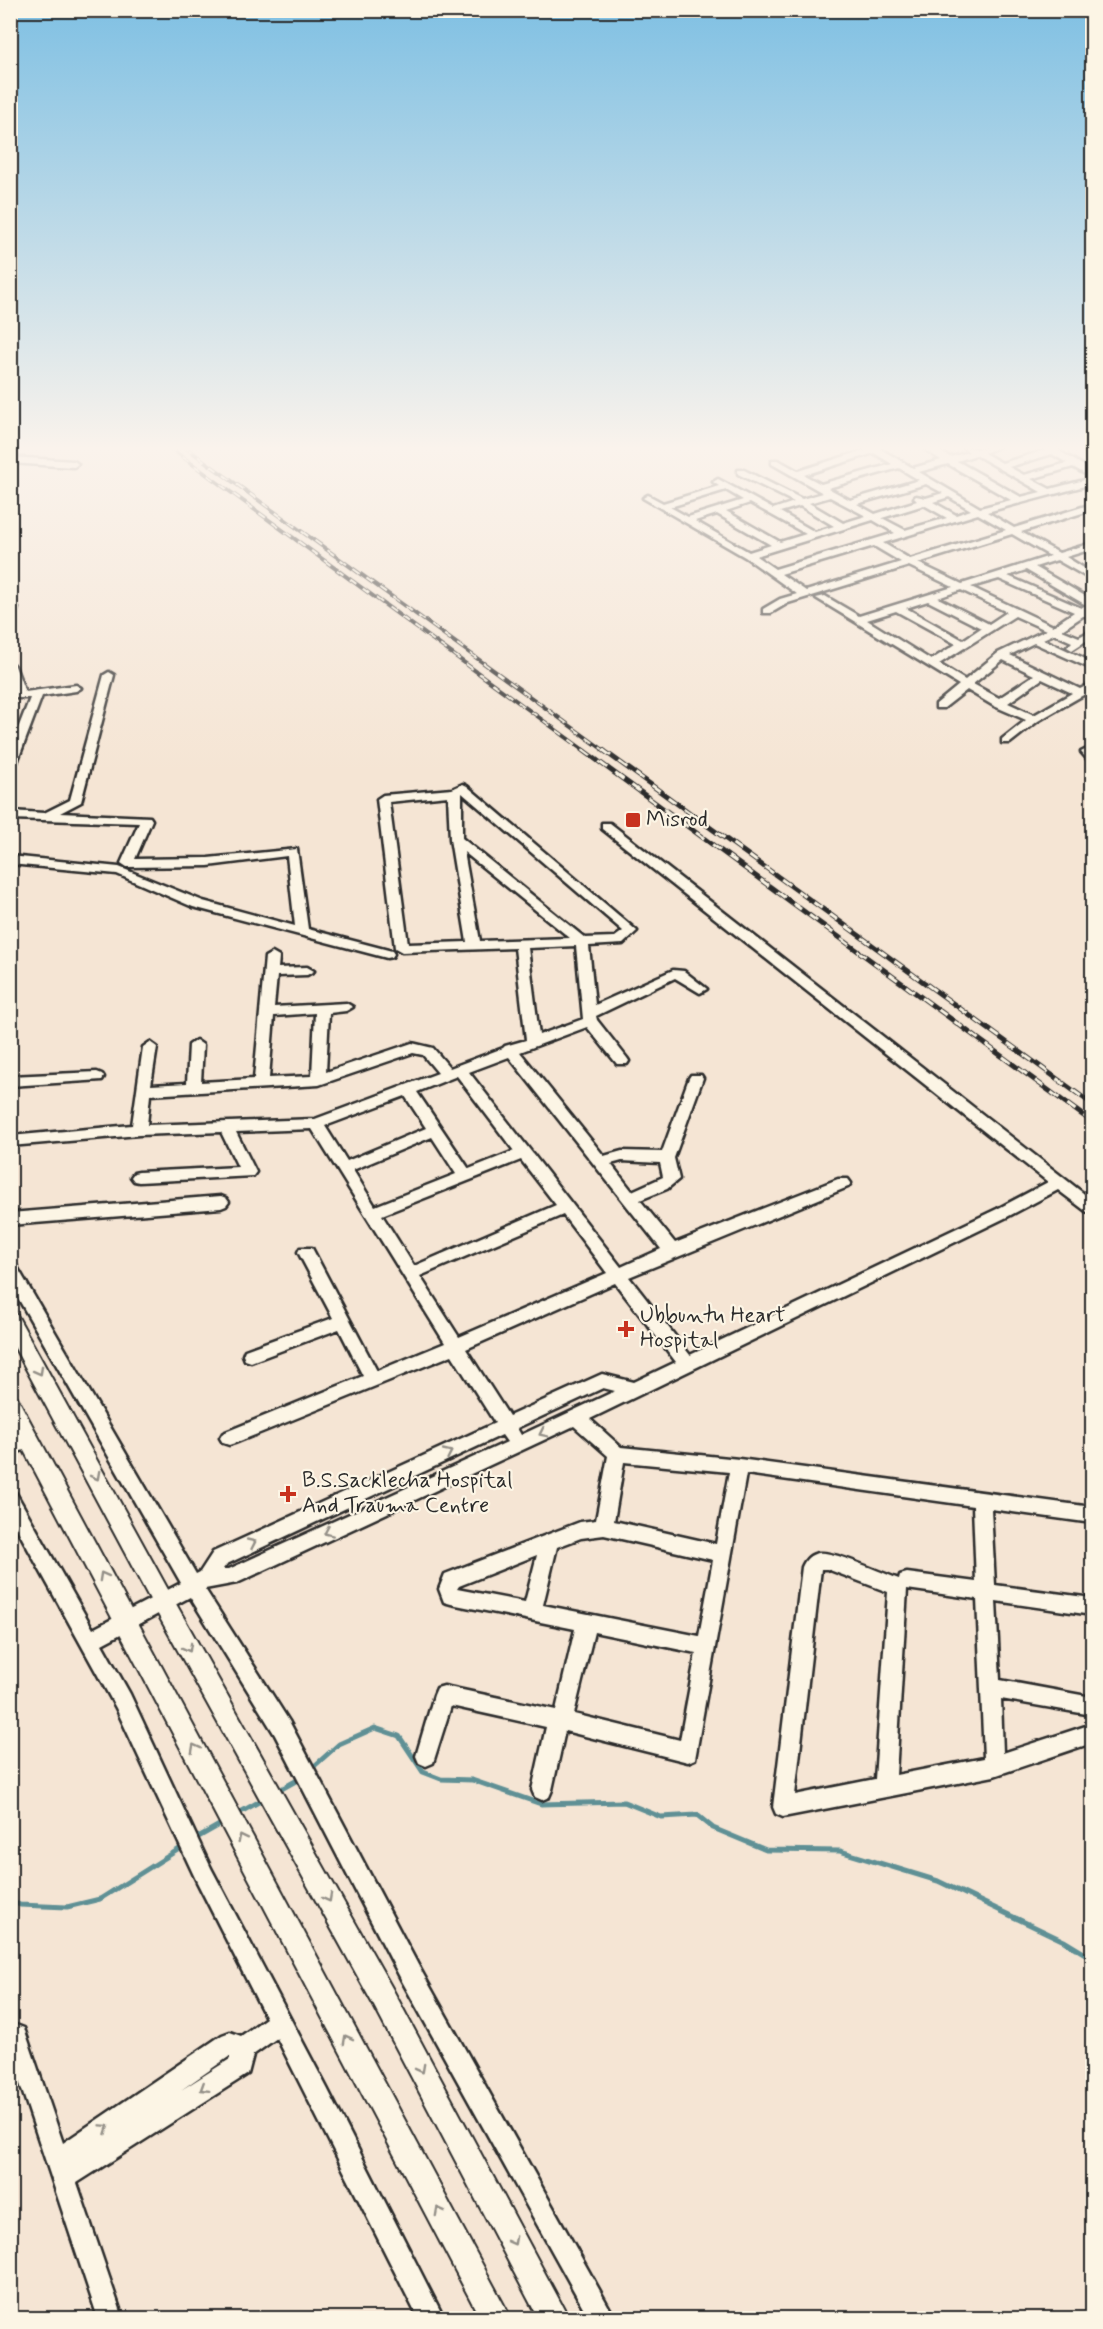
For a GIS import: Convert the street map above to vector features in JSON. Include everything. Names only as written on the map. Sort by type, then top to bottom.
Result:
[{"type":"main road","points":[[10,1320],[382,1997],[554,2319]]},
{"type":"main road","points":[[10,1402],[20,1444],[128,1621],[496,2319]]},
{"type":"street","points":[[749,556],[804,594]]},
{"type":"street","points":[[773,573],[833,556]]},
{"type":"street","points":[[897,556],[1080,642]]},
{"type":"street","points":[[928,556],[804,594],[784,601],[767,611],[794,607],[958,556]]},
{"type":"street","points":[[860,619],[1062,556]]},
{"type":"street","points":[[1058,557],[1092,577]]},
{"type":"street","points":[[1026,566],[1092,605]]},
{"type":"street","points":[[999,575],[1092,616]]},
{"type":"street","points":[[930,597],[989,628]]},
{"type":"street","points":[[821,598],[860,619],[998,704],[1034,718]]},
{"type":"street","points":[[10,603],[14,608],[10,617]]},
{"type":"street","points":[[940,706],[1002,655],[1054,630],[1092,605]]},
{"type":"street","points":[[897,607],[963,644]]},
{"type":"street","points":[[933,663],[1016,611]]},
{"type":"street","points":[[1065,652],[1092,633]]},
{"type":"street","points":[[1033,639],[1092,666]]},
{"type":"street","points":[[1002,655],[1080,693]]},
{"type":"street","points":[[11,670],[16,696],[76,688]]},
{"type":"street","points":[[46,815],[75,802],[109,675]]},
{"type":"street","points":[[998,704],[1041,675]]},
{"type":"street","points":[[1005,741],[1034,718],[1092,686]]},
{"type":"street","points":[[10,765],[37,694]]},
{"type":"street","points":[[463,788],[631,931],[618,941],[582,942],[402,948],[383,799],[454,792],[463,788]]},
{"type":"street","points":[[454,792],[456,839],[474,945]]},
{"type":"street","points":[[10,815],[146,820],[127,862],[208,862],[293,852],[302,930]]},
{"type":"street","points":[[606,826],[1092,1208]]},
{"type":"street","points":[[456,839],[582,942],[589,1018],[622,1061]]},
{"type":"street","points":[[10,860],[119,870],[198,904],[387,954]]},
{"type":"street","points":[[522,944],[532,1042]]},
{"type":"street","points":[[261,1084],[272,957]]},
{"type":"street","points":[[270,972],[307,971]]},
{"type":"street","points":[[10,1141],[139,1130],[316,1124],[532,1042],[589,1018],[673,974],[680,974],[700,989]]},
{"type":"street","points":[[266,1012],[346,1007]]},
{"type":"street","points":[[319,1080],[322,1008]]},
{"type":"street","points":[[194,1086],[196,1045]]},
{"type":"street","points":[[139,1130],[150,1047]]},
{"type":"street","points":[[143,1090],[319,1080],[412,1048],[428,1051],[453,1071],[524,1153],[686,1363]]},
{"type":"street","points":[[510,1049],[672,1251]]},
{"type":"street","points":[[10,1081],[97,1077]]},
{"type":"street","points":[[630,1198],[671,1179],[667,1158],[696,1078]]},
{"type":"street","points":[[408,1090],[465,1175]]},
{"type":"street","points":[[316,1124],[518,1445]]},
{"type":"street","points":[[139,1177],[248,1173],[226,1127]]},
{"type":"street","points":[[344,1168],[435,1130]]},
{"type":"street","points":[[372,1213],[524,1153]]},
{"type":"street","points":[[601,1162],[622,1156],[667,1158]]},
{"type":"street","points":[[90,1641],[200,1582],[230,1577],[518,1445],[1002,1213],[1060,1182]]},
{"type":"street","points":[[229,1438],[456,1346],[672,1251],[843,1183]]},
{"type":"street","points":[[10,1219],[221,1202]]},
{"type":"street","points":[[410,1274],[566,1207]]},
{"type":"street","points":[[306,1252],[374,1379]]},
{"type":"street","points":[[10,1269],[200,1582],[315,1788],[410,1973],[602,2319]]},
{"type":"street","points":[[251,1356],[343,1321]]},
{"type":"street","points":[[200,1582],[220,1558],[602,1381],[633,1388]]},
{"type":"street","points":[[576,1417],[616,1454],[739,1466],[1092,1515]]},
{"type":"street","points":[[604,1527],[616,1454]]},
{"type":"street","points":[[426,1756],[444,1695],[688,1752],[739,1466]]},
{"type":"street","points":[[10,1498],[123,1701],[171,1809],[431,2319]]},
{"type":"street","points":[[982,1498],[994,1766]]},
{"type":"street","points":[[707,1646],[451,1596],[448,1589],[452,1580],[580,1530],[604,1527],[723,1554]]},
{"type":"street","points":[[532,1613],[549,1542]]},
{"type":"street","points":[[885,1787],[898,1587],[827,1561],[817,1561],[811,1567],[783,1807],[994,1766],[1092,1734]]},
{"type":"street","points":[[908,1581],[1092,1606]]},
{"type":"street","points":[[542,1790],[586,1624]]},
{"type":"street","points":[[991,1688],[1092,1706]]},
{"type":"street","points":[[59,2170],[240,2066],[243,2049],[280,2022]]},
{"type":"street","points":[[16,2037],[110,2319]]},
{"type":"waterway","points":[[311,1769],[339,1744],[375,1728],[399,1736],[423,1772],[441,1779],[472,1780],[541,1804],[624,1802],[661,1817],[697,1815],[713,1828],[766,1850],[840,1851],[938,1881],[1064,1941],[1092,1958]]},
{"type":"waterway","points":[[276,1792],[301,1778]]},
{"type":"waterway","points":[[237,1814],[264,1799]]},
{"type":"waterway","points":[[193,1840],[223,1823]]},
{"type":"waterway","points":[[10,1901],[20,1905],[67,1907],[100,1899],[184,1846]]},
{"type":"railway","points":[[318,556],[585,751]]},
{"type":"railway","points":[[335,556],[605,751]]},
{"type":"railway","points":[[583,750],[1092,1122]]},
{"type":"railway","points":[[603,750],[1092,1104]]},
{"type":"place","name":"Misrod","points":[[633,820]]},
{"type":"place","name":"Ubbuntu Heart Hospital","points":[[626,1329]]},
{"type":"place","name":"B.S.Sacklecha Hospital And Trauma Centre","points":[[288,1494]]}]
